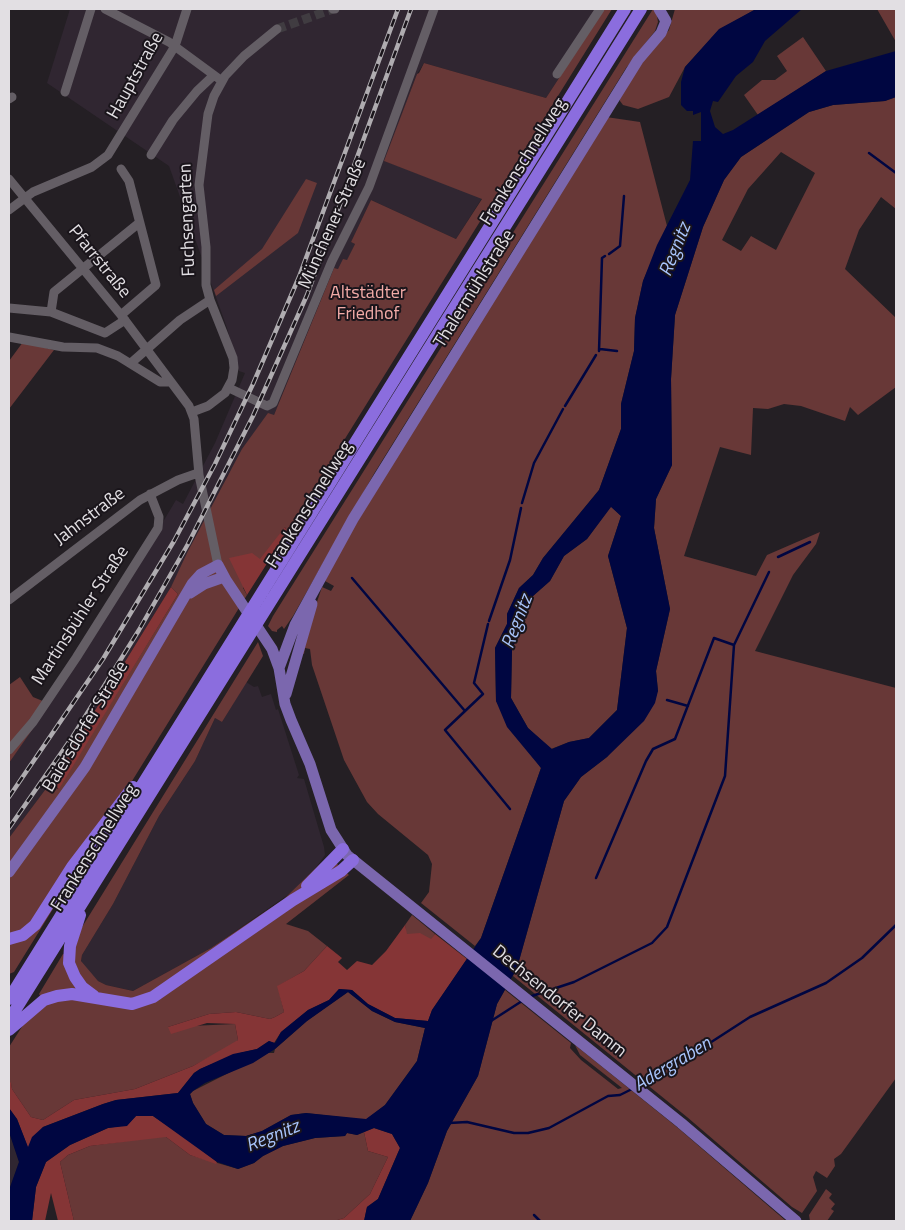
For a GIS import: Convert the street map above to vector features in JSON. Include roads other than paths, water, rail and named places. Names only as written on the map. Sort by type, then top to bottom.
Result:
[{"type":"highway","name":"Frankenschnellweg","points":[[9,999],[625,9]]},
{"type":"highway","name":"Frankenschnellweg","points":[[9,1020],[641,9]]},
{"type":"highway","points":[[9,939],[23,935],[35,925],[91,840],[159,757]]},
{"type":"highway","points":[[293,900],[342,849]]},
{"type":"highway","points":[[9,1030],[44,1000],[72,994],[132,1004],[153,997],[293,900],[342,871],[352,860]]},
{"type":"highway","points":[[84,898],[70,946],[69,963],[82,987],[96,998]]},
{"type":"main road","name":"Thalermühlstraße","points":[[279,668],[295,625],[353,519],[638,60],[661,33],[665,26],[662,12]]},
{"type":"main road","points":[[218,565],[267,641],[279,668]]},
{"type":"main road","name":"Baiersdorfer Straße","points":[[9,872],[76,781],[197,577],[218,565]]},
{"type":"main road","name":"Baiersdorfer Straße","points":[[187,596],[197,587],[224,577]]},
{"type":"main road","name":"Thalermühlstraße","points":[[284,700],[295,655],[318,586]]},
{"type":"main road","points":[[267,641],[280,639],[295,625]]},
{"type":"main road","name":"Dechsendorfer Damm","points":[[279,668],[284,700],[310,764],[332,830],[342,849],[352,860],[415,908],[681,1123],[796,1221]]},
{"type":"street","points":[[64,92],[91,9]]},
{"type":"street","points":[[105,9],[174,46],[218,78]]},
{"type":"street","name":"Hauptstraße","points":[[25,198],[46,186],[92,168],[108,155],[174,46],[187,9]]},
{"type":"street","name":"Münchener Straße","points":[[229,388],[267,406],[273,403],[332,261],[369,187],[434,9]]},
{"type":"street","points":[[557,74],[600,9]]},
{"type":"street","points":[[151,155],[173,120],[197,91],[218,78],[277,29]]},
{"type":"street","name":"Fuchsengarten","points":[[218,78],[208,114],[200,179],[206,246],[206,285],[234,363],[233,376],[229,388]]},
{"type":"street","points":[[9,308],[51,312],[105,333],[156,285],[129,181],[121,169]]},
{"type":"street","name":"Pfarrstraße","points":[[9,179],[83,268],[145,349]]},
{"type":"street","points":[[9,210],[25,198]]},
{"type":"street","points":[[51,312],[54,292],[139,223]]},
{"type":"street","name":"Fuchsengarten","points":[[130,363],[189,313],[210,300]]},
{"type":"street","points":[[9,337],[63,347],[97,348],[130,363],[160,382],[170,382]]},
{"type":"street","points":[[145,349],[192,412],[198,473],[218,565]]},
{"type":"street","points":[[192,412],[214,402],[229,388]]},
{"type":"street","name":"Jahnstraße","points":[[9,600],[150,494],[198,473]]},
{"type":"street","name":"Martinsbühler Straße","points":[[9,750],[33,722],[67,672],[129,578],[158,528],[159,517],[150,494]]},
{"type":"water","name":"Regnitz","points":[[756,9],[802,9],[765,41],[753,62],[736,76],[718,102],[713,101],[710,111],[715,127],[723,134],[733,130],[826,71],[896,51],[896,97],[885,101],[833,105],[809,112],[741,157],[724,180],[703,227],[675,315],[671,379],[672,465],[656,499],[654,528],[670,609],[656,671],[658,691],[655,703],[644,721],[607,757],[581,777],[564,801],[517,968],[497,1004],[478,1076],[447,1131],[428,1183],[410,1221],[364,1221],[367,1207],[378,1199],[400,1148],[392,1134],[374,1128],[357,1135],[347,1133],[345,1136],[315,1138],[283,1146],[254,1163],[238,1169],[217,1162],[153,1116],[136,1116],[127,1126],[108,1128],[70,1145],[46,1162],[36,1187],[32,1221],[9,1221],[9,1190],[19,1162],[9,1132],[9,1108],[17,1119],[28,1147],[32,1137],[43,1127],[103,1104],[116,1100],[178,1093],[194,1073],[200,1069],[233,1054],[257,1049],[269,1041],[275,1043],[281,1032],[308,1010],[329,1000],[339,989],[352,990],[368,1004],[395,1018],[428,1021],[432,1010],[481,938],[541,768],[507,727],[496,701],[495,648],[507,624],[507,614],[519,588],[533,575],[543,558],[599,490],[621,429],[621,404],[634,351],[635,318],[643,281],[657,245],[690,180],[693,141],[701,141],[701,112],[693,115],[693,111],[687,111],[681,105],[681,82],[685,67],[719,29]],"holes":[[[611,507],[621,516],[608,556],[627,628],[617,710],[589,738],[569,742],[552,749],[528,728],[511,698],[512,650],[533,596],[550,581],[564,556],[587,539]],[[348,992],[372,1011],[395,1022],[425,1028],[417,1061],[385,1105],[366,1119],[306,1113],[291,1115],[262,1131],[246,1136],[224,1135],[206,1124],[193,1103],[190,1094],[193,1091],[205,1083],[253,1063],[275,1049],[307,1021]]]},
{"type":"waterway","points":[[869,153],[896,173]]},
{"type":"waterway","points":[[609,254],[620,246],[624,196]]},
{"type":"waterway","points":[[599,351],[602,258],[605,256]]},
{"type":"waterway","points":[[600,349],[617,351]]},
{"type":"waterway","points":[[565,406],[596,355]]},
{"type":"waterway","points":[[522,503],[534,463],[563,409]]},
{"type":"waterway","points":[[489,621],[510,560],[521,508]]},
{"type":"waterway","points":[[778,557],[810,542]]},
{"type":"waterway","points":[[529,997],[574,982],[652,943],[667,927],[725,776],[734,645],[769,572]]},
{"type":"waterway","points":[[352,578],[465,711]]},
{"type":"waterway","points":[[488,624],[474,683],[483,694],[445,730],[510,809]]},
{"type":"waterway","points":[[596,878],[646,761],[653,749],[675,739],[714,638],[734,645]]},
{"type":"waterway","points":[[667,700],[688,706]]},
{"type":"waterway","name":"Adergraben","points":[[638,1084],[648,1076],[685,1059],[750,1017],[826,983],[862,958],[896,925]]},
{"type":"waterway","points":[[491,1021],[522,1001]]},
{"type":"waterway","name":"Adergraben","points":[[449,1123],[467,1122],[514,1133],[528,1133],[549,1128],[608,1096],[620,1095],[634,1088]]},
{"type":"waterway","points":[[534,1215],[540,1221]]},
{"type":"tunnel","points":[[277,29],[333,9]]},
{"type":"railway","points":[[9,797],[103,659],[174,541],[215,464],[253,384],[299,277],[398,9]]},
{"type":"railway","points":[[9,828],[73,736],[139,630],[188,544],[253,416],[307,295],[411,9]]},
{"type":"park label","name":"Altstädter Friedhof","points":[[368,304]]}]
